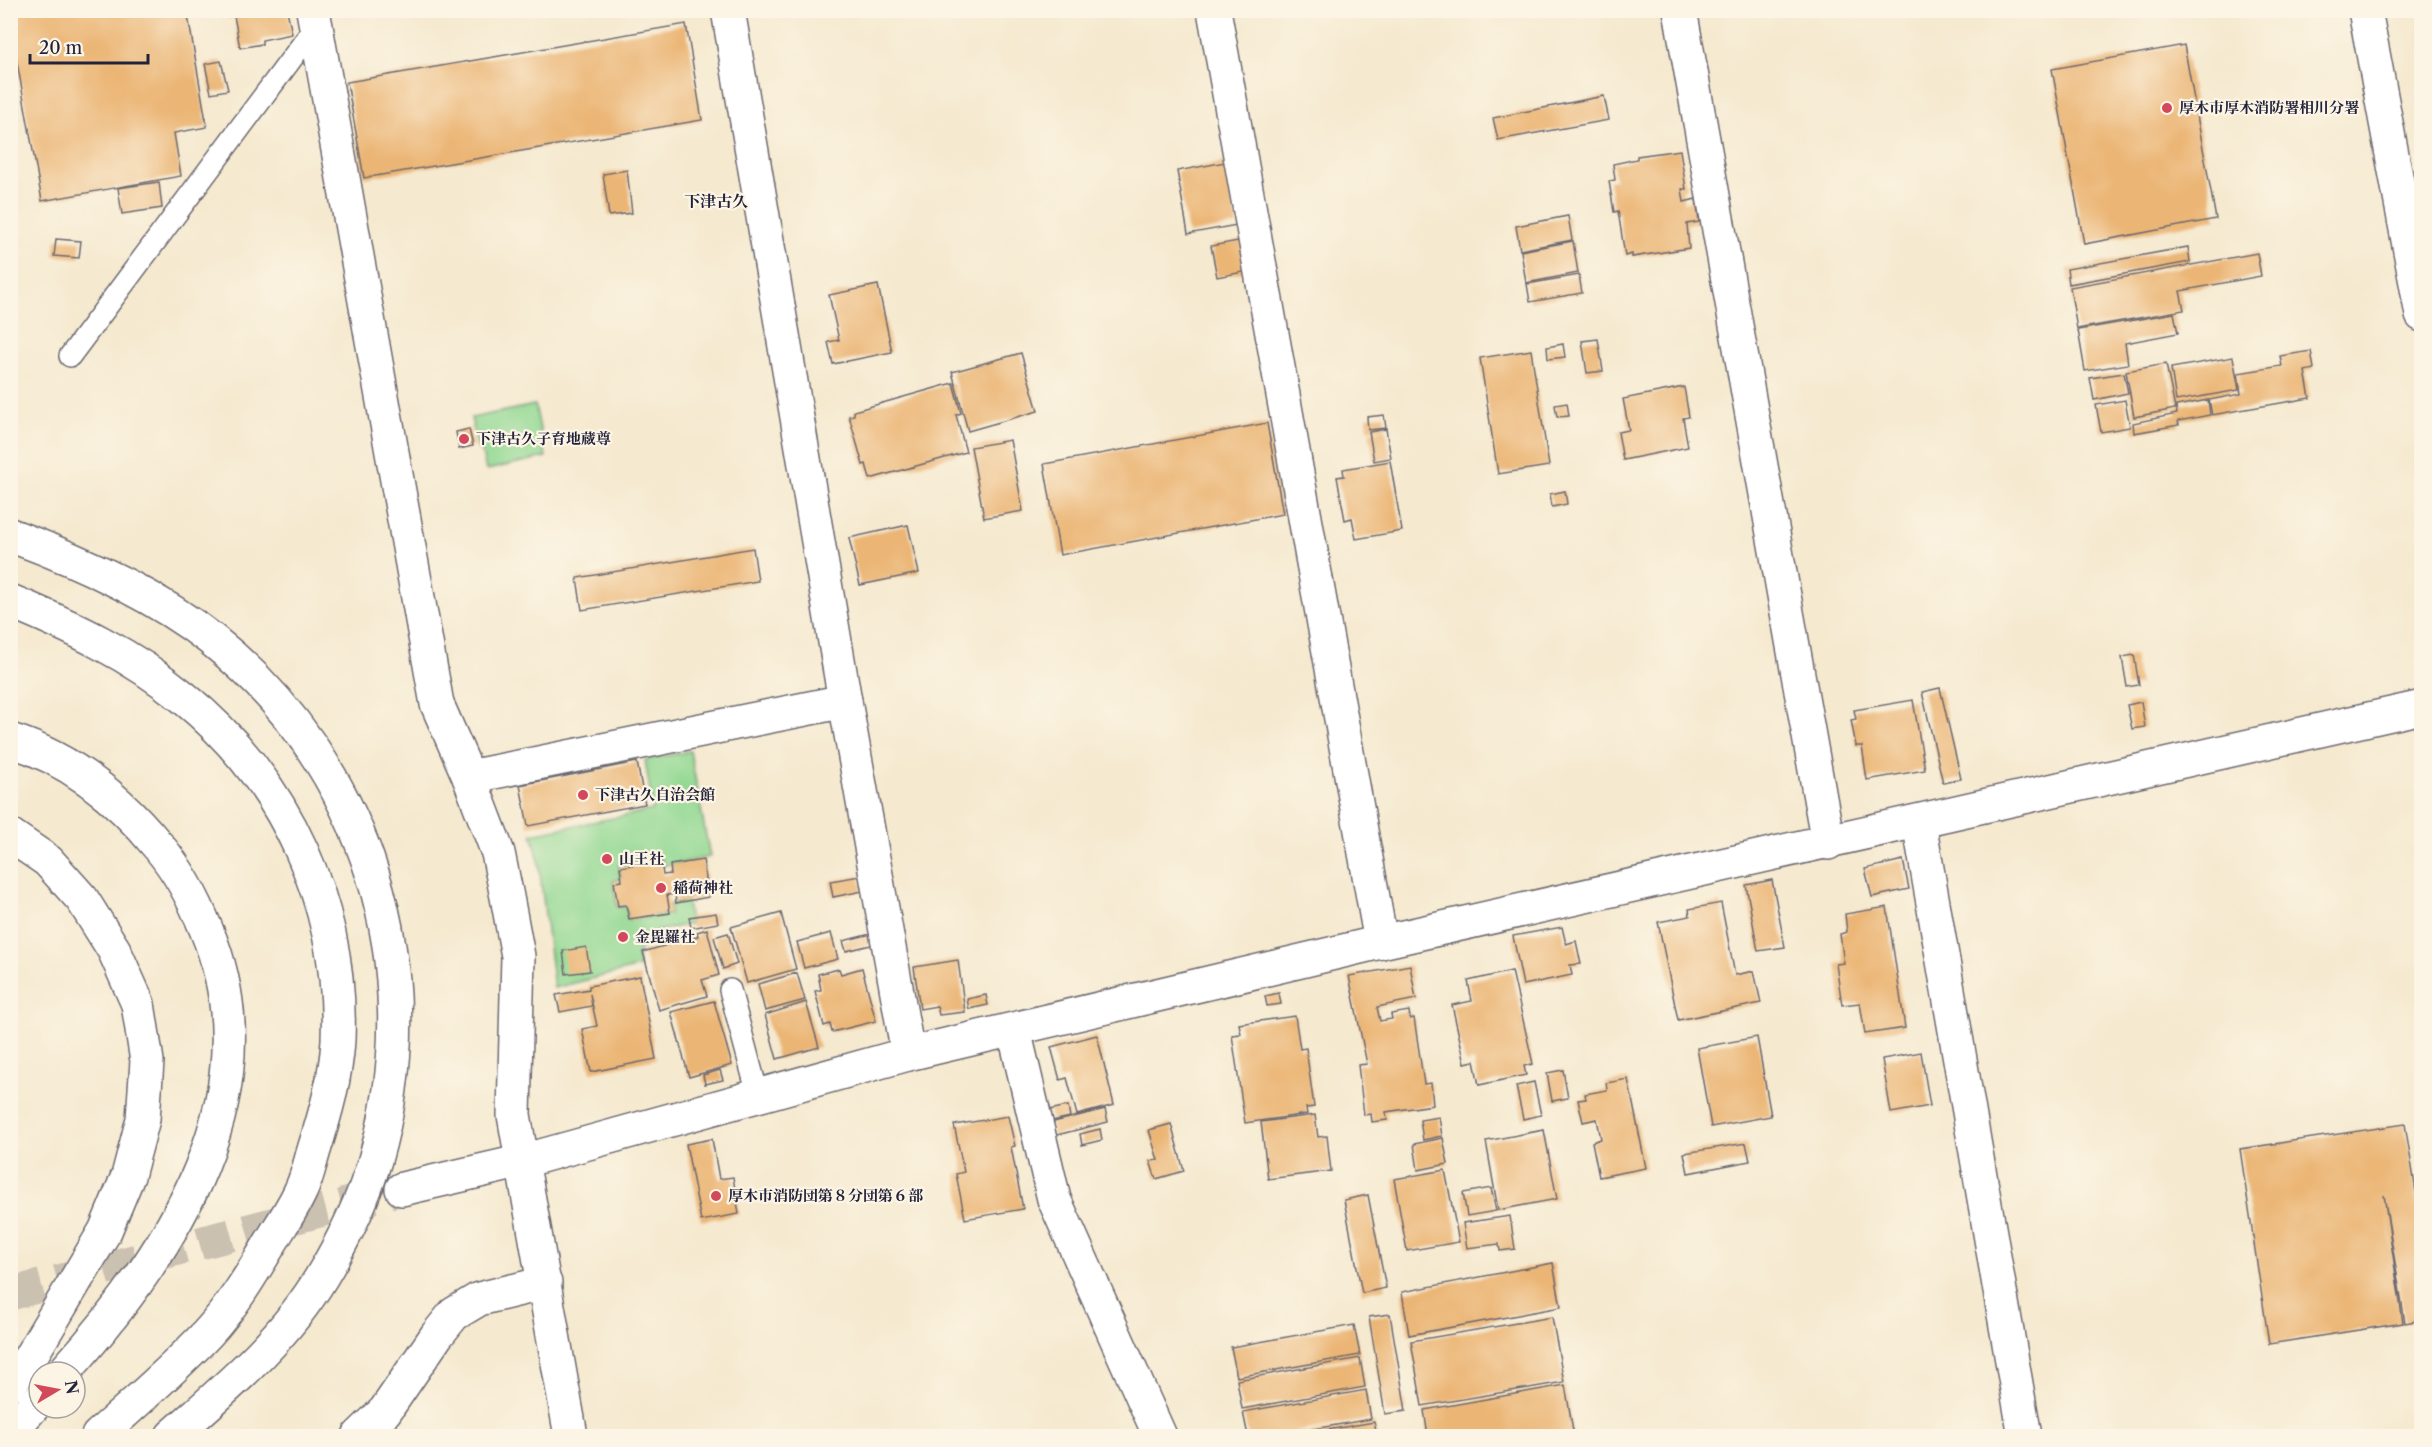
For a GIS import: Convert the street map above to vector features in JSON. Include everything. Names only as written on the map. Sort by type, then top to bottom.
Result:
[{"type":"main road","points":[[728,10],[845,701],[908,1054]]},
{"type":"main road","points":[[1214,10],[1381,942]]},
{"type":"main road","points":[[1680,10],[1828,843]]},
{"type":"main road","points":[[2365,10],[2421,315]]},
{"type":"main road","points":[[314,19],[437,704],[469,777],[498,853],[518,956],[514,1115],[571,1437]]},
{"type":"main road","points":[[10,536],[104,574],[163,607],[210,638],[258,680],[299,728],[335,783],[364,843],[385,916],[393,967],[393,1035],[388,1101],[374,1162],[351,1222],[321,1278],[278,1336],[223,1391],[171,1437]]},
{"type":"main road","points":[[10,601],[65,624],[126,658],[183,696],[227,738],[271,792],[302,850],[324,908],[337,971],[338,1042],[325,1116],[301,1191],[247,1282],[208,1332],[98,1437]]},
{"type":"main road","points":[[469,777],[845,701]]},
{"type":"main road","points":[[402,1190],[523,1161],[908,1054],[1381,942],[1828,843],[2421,707]]},
{"type":"main road","points":[[10,740],[57,759],[99,785],[138,821],[171,861],[196,903],[214,948],[226,993],[230,1042],[225,1090],[214,1138],[195,1184],[172,1230],[91,1343],[75,1360]]},
{"type":"main road","points":[[1919,822],[2025,1437]]},
{"type":"main road","points":[[10,835],[48,861],[82,899],[114,950],[138,1004],[147,1061],[143,1119],[129,1176],[105,1231],[29,1359],[10,1384]]},
{"type":"main road","points":[[1014,1030],[1054,1199],[1160,1437]]},
{"type":"main road","points":[[359,1437],[385,1411],[454,1314],[479,1299],[545,1284]]},
{"type":"main road","points":[[10,1431],[27,1413]]},
{"type":"lane","points":[[70,356],[314,19]]},
{"type":"lane","points":[[730,990],[758,1095]]},
{"type":"green space","points":[[535,405],[546,457],[486,470],[481,449],[478,449],[471,418]]},
{"type":"green space","points":[[690,751],[710,857],[664,866],[662,859],[619,865],[621,879],[613,881],[617,907],[626,907],[628,920],[670,914],[670,904],[687,901],[690,924],[657,931],[637,953],[639,967],[554,988],[538,857],[532,834],[653,810],[645,760]]},
{"type":"building","points":[[30,10],[187,10],[207,127],[174,133],[181,176],[42,201],[10,23],[10,14]]},
{"type":"building","points":[[225,10],[287,10],[292,34],[262,40],[262,44],[240,48],[234,16],[226,17]]},
{"type":"building","points":[[686,24],[702,120],[364,178],[347,82]]},
{"type":"building","points":[[2184,45],[2216,219],[2084,244],[2052,69]]},
{"type":"building","points":[[221,61],[228,90],[211,93],[205,64]]},
{"type":"building","points":[[1604,96],[1609,120],[1498,140],[1493,118]]},
{"type":"building","points":[[1680,150],[1686,189],[1682,189],[1684,202],[1696,199],[1699,222],[1687,224],[1689,248],[1632,257],[1632,254],[1625,256],[1618,211],[1614,212],[1609,181],[1615,180],[1613,164],[1637,159],[1637,156]]},
{"type":"building","points":[[1225,162],[1237,225],[1188,234],[1177,171]]},
{"type":"building","points":[[627,170],[632,213],[609,216],[603,174]]},
{"type":"building","points":[[159,182],[162,208],[122,214],[118,188]]},
{"type":"building","points":[[1568,216],[1572,240],[1520,250],[1516,226]]},
{"type":"building","points":[[56,239],[81,241],[79,258],[54,256]]},
{"type":"building","points":[[1243,240],[1249,271],[1217,277],[1211,246]]},
{"type":"building","points":[[1573,241],[1578,273],[1526,283],[1521,251]]},
{"type":"building","points":[[2188,247],[2190,262],[2069,284],[2067,269]]},
{"type":"building","points":[[2257,253],[2261,276],[2180,291],[2184,310],[2077,329],[2070,287]]},
{"type":"building","points":[[1579,275],[1582,293],[1530,302],[1527,284]]},
{"type":"building","points":[[878,285],[892,352],[833,364],[828,342],[839,340],[829,295]]},
{"type":"building","points":[[2174,313],[2178,333],[2125,343],[2128,364],[2085,371],[2078,330]]},
{"type":"building","points":[[1598,339],[1603,371],[1587,373],[1582,341]]},
{"type":"building","points":[[1563,344],[1565,357],[1548,359],[1547,347]]},
{"type":"building","points":[[1531,350],[1549,466],[1498,474],[1480,358]]},
{"type":"building","points":[[2311,351],[2314,369],[2305,371],[2310,398],[2212,415],[2209,400],[2241,394],[2238,373],[2282,366],[2280,356]]},
{"type":"building","points":[[1021,353],[1038,411],[968,431],[952,372]]},
{"type":"building","points":[[2233,357],[2239,390],[2176,401],[2171,368]]},
{"type":"building","points":[[2166,364],[2175,409],[2134,417],[2126,371]]},
{"type":"building","points":[[2124,373],[2128,393],[2094,400],[2090,378]]},
{"type":"building","points":[[953,383],[961,413],[956,415],[966,452],[870,479],[866,464],[863,465],[849,416],[854,415],[854,411]]},
{"type":"building","points":[[1684,387],[1689,417],[1683,418],[1688,447],[1623,460],[1618,432],[1629,430],[1623,399]]},
{"type":"building","points":[[2125,400],[2130,427],[2101,432],[2096,405]]},
{"type":"building","points":[[2208,400],[2210,415],[2178,421],[2179,425],[2134,433],[2133,423],[2177,414],[2176,406]]},
{"type":"building","points":[[1567,403],[1569,416],[1557,417],[1555,405]]},
{"type":"building","points":[[1384,415],[1386,428],[1368,430],[1367,417]]},
{"type":"building","points":[[1267,423],[1283,514],[1060,555],[1044,464]]},
{"type":"building","name":"下津古久子育地蔵尊","points":[[469,429],[473,446],[459,449],[456,432]]},
{"type":"building","points":[[1386,429],[1391,458],[1374,461],[1369,432]]},
{"type":"building","points":[[1010,440],[1023,511],[984,518],[971,447]]},
{"type":"building","points":[[1390,461],[1402,531],[1356,539],[1352,518],[1345,520],[1337,477],[1344,476],[1343,469]]},
{"type":"building","points":[[1565,491],[1567,504],[1552,507],[1550,494]]},
{"type":"building","points":[[908,525],[919,573],[860,585],[849,538]]},
{"type":"building","points":[[753,548],[758,581],[582,610],[577,578]]},
{"type":"building","points":[[2134,655],[2139,685],[2127,687],[2122,657]]},
{"type":"building","points":[[1940,688],[1961,779],[1943,783],[1922,692]]},
{"type":"building","points":[[1913,700],[1925,770],[1867,780],[1862,746],[1856,746],[1851,720],[1856,719],[1854,710]]},
{"type":"building","points":[[2141,702],[2145,727],[2132,729],[2127,705]]},
{"type":"building","name":"下津古久自治会館","points":[[637,762],[645,804],[528,826],[520,785]]},
{"type":"building","name":"稲荷神社","points":[[661,860],[663,875],[671,874],[670,865],[703,860],[709,897],[676,903],[675,894],[667,895],[670,913],[629,919],[626,905],[618,906],[614,882],[622,881],[620,867]]},
{"type":"building","points":[[1903,860],[1909,889],[1872,897],[1865,869]]},
{"type":"building","points":[[860,876],[863,891],[833,897],[830,881]]},
{"type":"building","points":[[1772,880],[1785,947],[1758,951],[1746,885]]},
{"type":"building","points":[[1721,903],[1735,975],[1754,971],[1761,1003],[1678,1020],[1658,922],[1690,916],[1689,909]]},
{"type":"building","points":[[1887,907],[1905,1028],[1865,1034],[1860,1003],[1842,1005],[1836,964],[1844,963],[1840,934],[1847,932],[1845,914]]},
{"type":"building","points":[[716,913],[718,923],[691,928],[689,917]]},
{"type":"building","points":[[781,913],[796,969],[747,983],[731,927]]},
{"type":"building","points":[[1562,927],[1566,944],[1576,941],[1581,964],[1570,965],[1572,975],[1523,985],[1513,936]]},
{"type":"building","points":[[707,929],[719,975],[702,980],[707,996],[659,1010],[643,952],[698,936],[697,932]]},
{"type":"building","points":[[728,933],[737,964],[723,969],[714,937]]},
{"type":"building","points":[[831,933],[838,959],[804,968],[797,942]]},
{"type":"building","points":[[871,934],[875,944],[846,951],[843,941]]},
{"type":"building","points":[[586,947],[590,971],[566,974],[563,951]]},
{"type":"building","points":[[958,960],[965,1012],[939,1015],[937,1006],[920,1009],[914,967]]},
{"type":"building","points":[[1410,965],[1416,999],[1377,1007],[1380,1021],[1392,1019],[1391,1014],[1409,1011],[1410,1019],[1414,1018],[1424,1084],[1431,1083],[1433,1105],[1386,1112],[1387,1120],[1372,1122],[1371,1114],[1364,1115],[1358,1065],[1367,1064],[1349,976]]},
{"type":"building","points":[[862,968],[876,1021],[832,1032],[830,1024],[824,1026],[815,991],[821,990],[818,974],[839,969],[841,974]]},
{"type":"building","points":[[1512,971],[1533,1064],[1524,1066],[1526,1075],[1479,1085],[1474,1061],[1465,1063],[1452,1005],[1472,1001],[1468,981]]},
{"type":"building","points":[[797,973],[805,1000],[765,1011],[758,984]]},
{"type":"building","points":[[640,976],[656,1059],[591,1072],[582,1029],[597,1026],[590,994],[592,1006],[560,1012],[556,995]]},
{"type":"building","points":[[1279,993],[1281,1004],[1267,1006],[1265,996]]},
{"type":"building","points":[[986,995],[988,1005],[969,1009],[967,999]]},
{"type":"building","points":[[714,1001],[732,1065],[689,1077],[671,1012]]},
{"type":"building","points":[[806,1002],[819,1047],[777,1059],[765,1015]]},
{"type":"building","points":[[1295,1016],[1300,1049],[1306,1048],[1314,1107],[1306,1108],[1307,1114],[1245,1123],[1232,1035],[1241,1034],[1239,1024]]},
{"type":"building","points":[[1097,1035],[1114,1105],[1077,1115],[1067,1078],[1060,1080],[1051,1047]]},
{"type":"building","points":[[1757,1037],[1771,1116],[1711,1127],[1697,1048]]},
{"type":"building","points":[[1921,1052],[1930,1106],[1891,1113],[1882,1059]]},
{"type":"building","points":[[720,1070],[723,1080],[705,1084],[703,1075]]},
{"type":"building","points":[[1563,1070],[1568,1098],[1552,1101],[1547,1073]]},
{"type":"building","points":[[1628,1079],[1646,1168],[1599,1177],[1592,1142],[1601,1139],[1597,1119],[1583,1122],[1578,1100],[1586,1099],[1585,1094],[1607,1090],[1606,1083]]},
{"type":"building","points":[[1534,1082],[1541,1115],[1523,1119],[1516,1086]]},
{"type":"building","points":[[1068,1106],[1070,1117],[1052,1121],[1049,1110]]},
{"type":"building","points":[[1105,1109],[1108,1122],[1053,1136],[1050,1123]]},
{"type":"building","points":[[1315,1115],[1318,1137],[1327,1136],[1331,1171],[1268,1179],[1261,1122]]},
{"type":"building","points":[[1008,1116],[1015,1146],[1011,1147],[1023,1209],[965,1219],[956,1174],[964,1172],[954,1125]]},
{"type":"building","points":[[1439,1117],[1442,1136],[1423,1140],[1420,1120]]},
{"type":"building","points":[[1171,1124],[1184,1171],[1156,1179],[1150,1161],[1158,1160],[1149,1130]]},
{"type":"building","points":[[2405,1124],[2422,1229],[2422,1320],[2405,1323],[2384,1195],[2403,1323],[2269,1344],[2240,1149]]},
{"type":"building","points":[[1100,1129],[1102,1140],[1082,1145],[1080,1134]]},
{"type":"building","points":[[1544,1130],[1557,1199],[1498,1210],[1486,1141]]},
{"type":"building","points":[[1443,1138],[1448,1164],[1418,1170],[1414,1144]]},
{"type":"building","name":"厚木市消防団第８分団第６部","points":[[712,1139],[719,1179],[733,1177],[739,1214],[701,1221],[686,1144]]},
{"type":"building","points":[[1746,1143],[1750,1161],[1688,1173],[1684,1153]]},
{"type":"building","points":[[1445,1170],[1459,1242],[1407,1251],[1394,1179]]},
{"type":"building","points":[[1491,1188],[1496,1211],[1467,1216],[1463,1193]]},
{"type":"building","points":[[1368,1195],[1386,1288],[1362,1293],[1344,1200]]},
{"type":"building","points":[[1510,1216],[1515,1249],[1500,1251],[1499,1244],[1467,1248],[1463,1223]]},
{"type":"building","points":[[1553,1263],[1561,1307],[1409,1335],[1402,1292]]},
{"type":"building","points":[[1390,1314],[1406,1411],[1385,1414],[1369,1317]]},
{"type":"building","points":[[1552,1317],[1564,1382],[1422,1406],[1411,1341]]},
{"type":"building","points":[[1354,1325],[1360,1355],[1237,1377],[1231,1347]]},
{"type":"building","points":[[1360,1358],[1365,1387],[1242,1409],[1237,1380]]},
{"type":"building","points":[[1565,1385],[1574,1436],[1428,1436],[1424,1410]]},
{"type":"building","points":[[1366,1390],[1371,1419],[1274,1436],[1248,1436],[1243,1412]]},
{"type":"building","points":[[1374,1422],[1377,1436],[1297,1436],[1297,1435]]},
{"type":"tunnel","points":[[10,1294],[402,1189]]},
{"type":"place","name":"厚木市厚木消防署相川分署","points":[[2167,108]]},
{"type":"place","name":"下津古久子育地蔵尊","points":[[464,439]]},
{"type":"place","name":"下津古久自治会館","points":[[583,795]]},
{"type":"place","name":"山王社","points":[[607,859]]},
{"type":"place","name":"稲荷神社","points":[[661,888]]},
{"type":"place","name":"金毘羅社","points":[[623,937]]},
{"type":"place","name":"厚木市消防団第８分団第６部","points":[[716,1196]]},
{"type":"district","name":"下津古久","points":[[716,201]]}]
